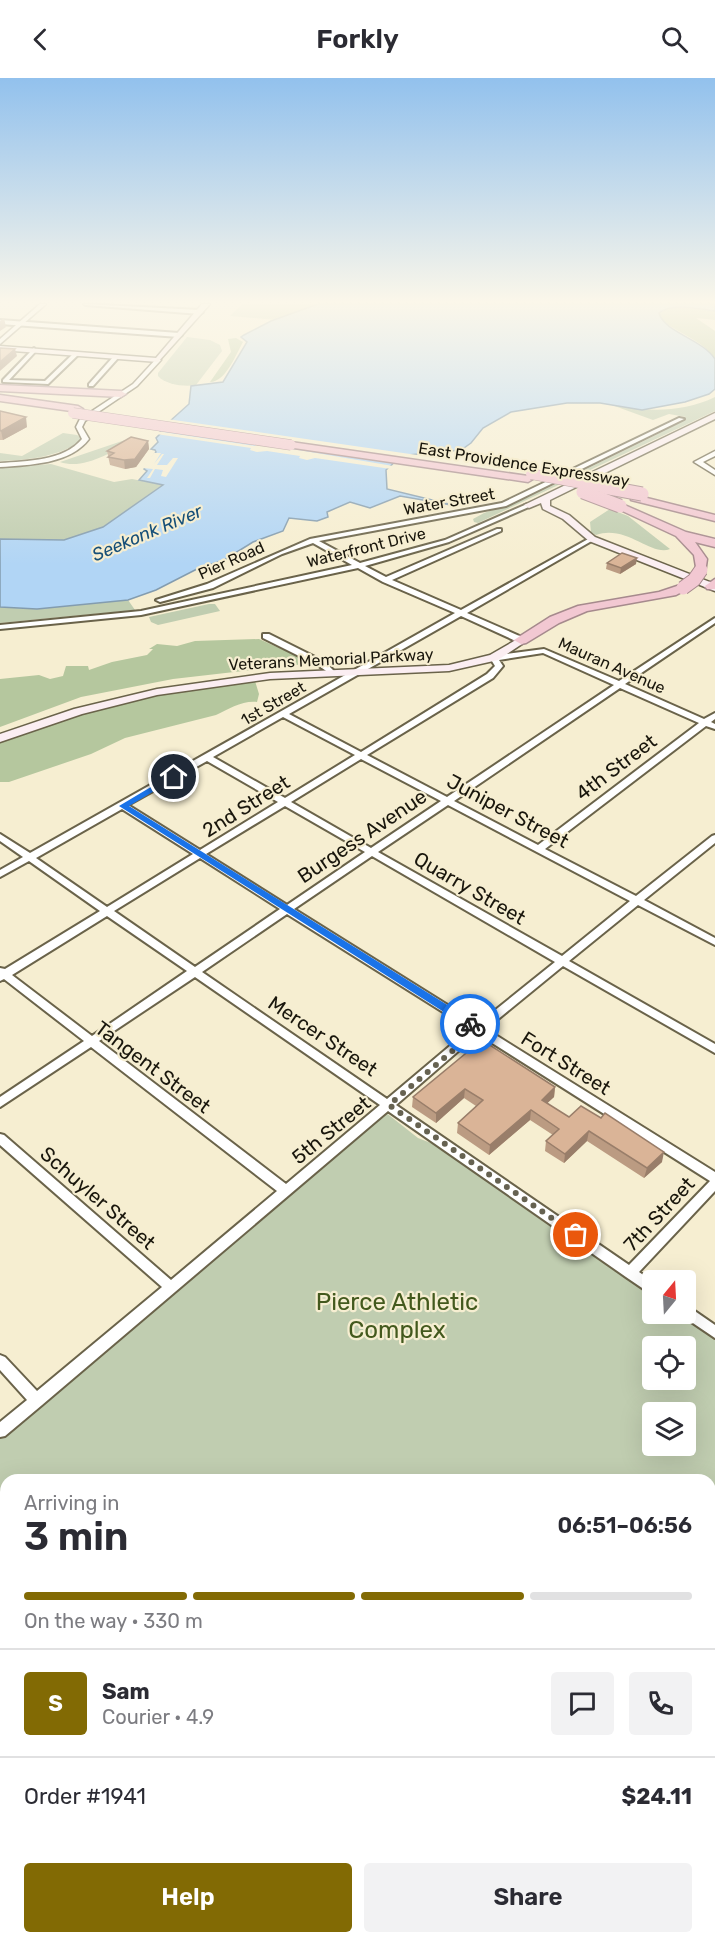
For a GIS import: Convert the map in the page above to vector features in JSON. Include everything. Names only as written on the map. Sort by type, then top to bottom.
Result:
[{"type":"highway","points":[[61,391],[121,394]]},
{"type":"highway","points":[[0,398],[293,443]]},
{"type":"highway","points":[[0,403],[76,411]]},
{"type":"highway","name":"East Providence Expressway","points":[[293,443],[639,496],[715,520]]},
{"type":"highway","name":"East Providence Expressway","points":[[293,443],[568,480],[715,511]]},
{"type":"highway","points":[[528,479],[575,490],[620,506],[689,538],[715,543]]},
{"type":"highway","points":[[521,640],[578,609],[660,595],[683,588],[694,580],[701,570],[702,558],[694,546],[656,523]]},
{"type":"main road","name":"Waterfront Drive","points":[[529,505],[715,416]]},
{"type":"main road","points":[[549,495],[545,504],[549,509]]},
{"type":"main road","points":[[529,505],[549,509],[573,523],[592,539],[714,586]]},
{"type":"main road","points":[[529,505],[573,523]]},
{"type":"main road","name":"Veterans Memorial Parkway","points":[[0,738],[78,711],[157,692],[250,678],[449,668],[494,658],[521,640]]},
{"type":"street","points":[[0,465],[37,461],[73,450],[83,444],[86,439],[79,425],[85,417],[125,391]]},
{"type":"street","name":"Water Street","points":[[312,540],[504,505],[681,419]]},
{"type":"street","points":[[715,453],[698,462],[715,473]]},
{"type":"street","name":"Waterfront Drive","points":[[0,627],[141,613],[360,565],[447,542],[529,505]]},
{"type":"street","points":[[386,580],[499,530]]},
{"type":"street","name":"1st Street","points":[[0,874],[592,539]]},
{"type":"street","points":[[312,540],[386,580],[521,640]]},
{"type":"street","name":"Pier Road","points":[[160,600],[210,586],[312,540]]},
{"type":"street","name":"Burgess Avenue","points":[[0,1103],[715,620]]},
{"type":"street","points":[[266,636],[322,664],[332,673]]},
{"type":"street","name":"Mauran Avenue","points":[[494,658],[544,651],[715,727]]},
{"type":"street","name":"2nd Street","points":[[2,974],[108,912],[490,676],[499,666],[494,658]]},
{"type":"street","name":"Juniper Street","points":[[283,714],[638,899],[715,942]]},
{"type":"street","name":"4th Street","points":[[539,849],[715,715]]},
{"type":"street","name":"Quarry Street","points":[[208,758],[715,1049]]},
{"type":"street","name":"Fort Street","points":[[123,806],[715,1178]]},
{"type":"street","name":"Mercer Street","points":[[0,837],[642,1281]]},
{"type":"street","name":"5th Street","points":[[0,1431],[478,1029],[715,838]]},
{"type":"street","name":"Tangent Street","points":[[2,974],[285,1190]]},
{"type":"street","name":"Schuyler Street","points":[[0,1138],[170,1287]]},
{"type":"street","name":"7th Street","points":[[630,1273],[715,1183]]},
{"type":"street","points":[[696,1318],[715,1332]]},
{"type":"street","points":[[0,1361],[37,1401]]},
{"type":"green space","points":[[715,397],[715,411],[478,523],[474,522],[473,519],[484,513],[529,497],[656,435],[686,417],[669,414],[653,420],[609,404],[636,409],[663,410],[689,406]]},
{"type":"green space","points":[[63,433],[77,435],[83,439],[54,454],[0,461],[0,453],[22,456]]},
{"type":"green space","points":[[125,440],[131,441],[97,459],[78,464],[60,462]]},
{"type":"green space","points":[[51,464],[114,482],[132,479],[163,485],[103,527],[64,540],[0,539],[0,468]]},
{"type":"green space","points":[[610,509],[628,516],[670,549],[655,549],[618,534],[596,535],[591,532],[590,522]]},
{"type":"green space","points":[[128,600],[135,610],[0,623],[0,607],[37,609]]},
{"type":"green space","points":[[215,604],[220,611],[158,625],[151,622],[149,617]]},
{"type":"green space","points":[[259,639],[313,663],[173,679],[81,697],[0,727],[0,679],[39,675],[50,679],[63,676],[66,666],[88,666],[89,670],[112,662],[147,655],[153,649],[149,649],[157,644],[177,646],[195,641]]},
{"type":"green space","points":[[255,681],[259,694],[257,702],[241,704],[216,715],[125,738],[91,754],[9,782],[0,782],[0,740],[51,722],[161,692]]},
{"type":"green space","name":"Pierce Athletic Complex","points":[[385,1112],[418,1138],[436,1145],[642,1288],[642,1324],[695,1324],[715,1338],[715,1474],[0,1474],[0,1435]]},
{"type":"water","name":"Seekonk River","points":[[190,391],[713,391],[685,402],[642,410],[600,403],[567,403],[511,412],[483,428],[471,443],[461,450],[408,455],[396,461],[386,470],[387,489],[457,506],[400,496],[370,508],[350,502],[327,512],[328,517],[317,521],[289,518],[283,531],[253,542],[224,560],[197,569],[156,590],[128,600],[37,609],[0,607],[0,539],[64,540],[103,527],[163,485],[139,480],[147,471],[144,469],[156,452],[151,449],[158,442],[156,438],[160,430],[189,404]]},
{"type":"pier","points":[[167,419],[424,456],[402,460],[157,428]]},
{"type":"pier","points":[[156,431],[255,446],[257,443],[393,466],[391,469],[315,458],[307,460],[299,458],[300,456],[267,451],[257,452],[250,450],[251,448],[156,434]]},
{"type":"pier","points":[[154,453],[161,453],[154,464],[164,454],[157,465],[167,465],[173,458],[178,458],[166,477],[161,476],[163,470],[155,469],[150,478],[147,478],[153,469],[142,468]]},
{"type":"building","points":[[0,411],[26,417],[1,431]]},
{"type":"building","points":[[131,437],[148,441],[135,459],[124,460],[108,457],[114,453],[107,451]]},
{"type":"building","points":[[622,553],[637,558],[621,568],[607,563]]},
{"type":"building","points":[[482,1040],[555,1087],[542,1100],[569,1117],[581,1106],[601,1118],[605,1113],[664,1152],[647,1168],[589,1131],[565,1154],[546,1141],[559,1129],[531,1110],[490,1145],[458,1123],[483,1100],[465,1089],[436,1113],[413,1097]]},
{"type":"way so far","points":[[470,1024],[478,1029],[389,1105],[576,1235]]},
{"type":"route","points":[[174,777],[123,806],[470,1024]]}]
